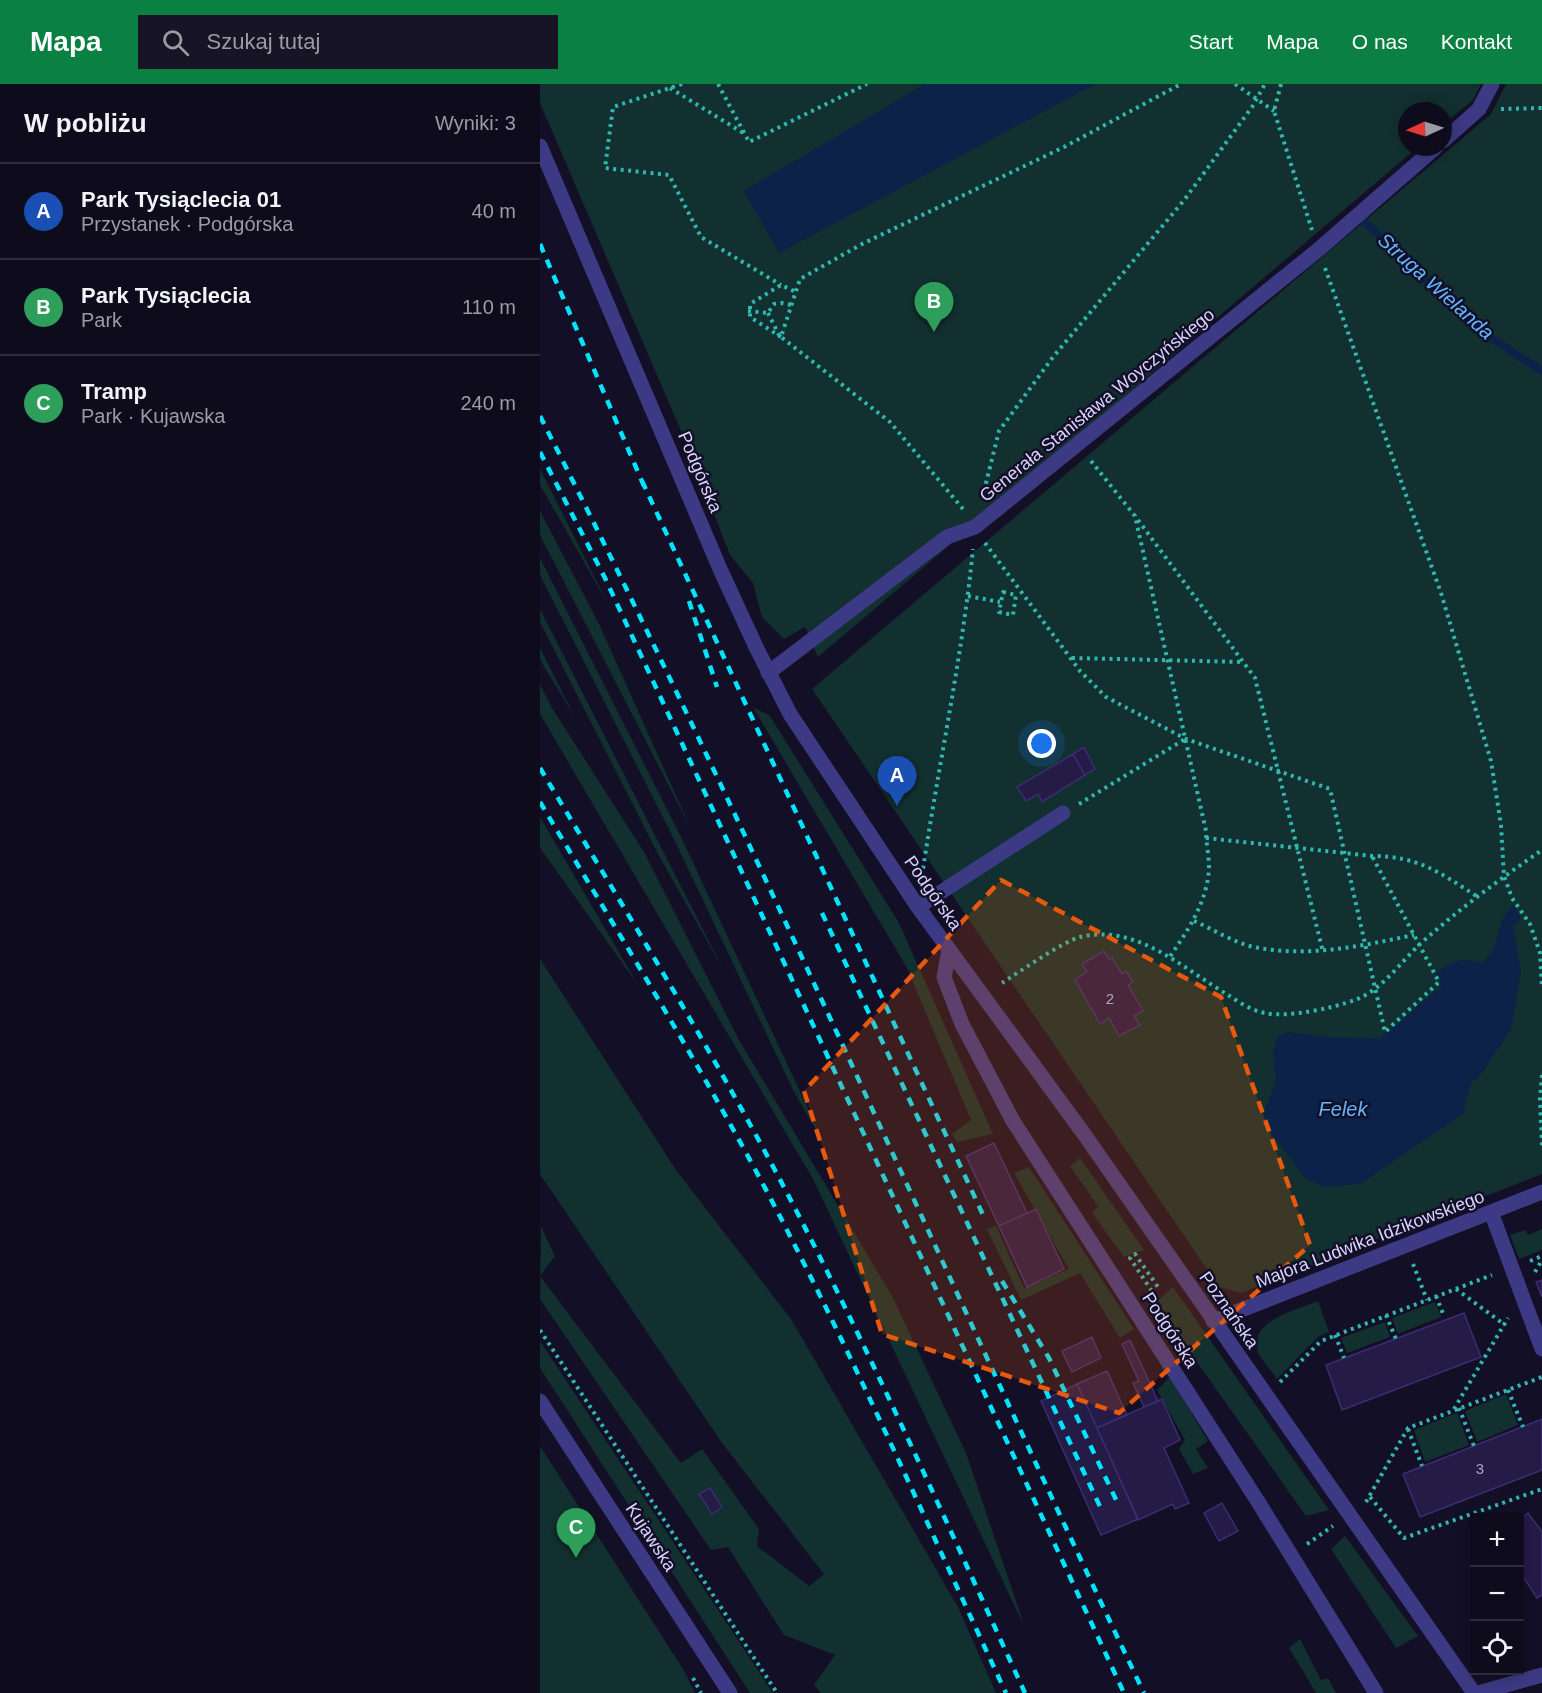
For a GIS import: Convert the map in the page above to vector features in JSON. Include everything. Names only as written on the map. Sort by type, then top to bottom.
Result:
[{"type":"street","points":[[1452,133],[1479,109],[1492,84]]},
{"type":"street","name":"Podgórska","points":[[540,146],[720,569],[768,673],[823,766],[949,951],[944,977],[962,1024],[1014,1121],[1257,1500],[1377,1693]]},
{"type":"street","name":"Generała Stanisława Woyczyńskiego","points":[[768,673],[947,537],[975,528],[1318,250],[1426,156]]},
{"type":"street","points":[[918,907],[1063,813]]},
{"type":"street","name":"Poznańska","points":[[949,951],[1084,1134],[1473,1693]]},
{"type":"street","name":"Majora Ludwika Idzikowskiego","points":[[1213,1321],[1542,1192]]},
{"type":"street","points":[[1491,1212],[1542,1349]]},
{"type":"street","name":"Kujawska","points":[[540,1401],[730,1693]]},
{"type":"street","points":[[1478,1693],[1542,1675]]},
{"type":"path","points":[[682,84],[613,107],[605,168],[669,175],[701,237],[796,292]]},
{"type":"path","points":[[718,84],[749,142],[867,84]]},
{"type":"path","points":[[781,337],[800,279],[862,244],[1064,147],[1181,84]]},
{"type":"path","points":[[1235,84],[1256,96],[1275,111]]},
{"type":"path","points":[[918,907],[936,775],[968,596],[975,528],[999,431],[1053,357],[1185,199],[1252,107],[1256,96],[1265,84]]},
{"type":"path","points":[[1281,84],[1275,111],[1318,250],[1441,593],[1491,761],[1501,825],[1504,876],[1512,898],[1530,924],[1540,953],[1542,987]]},
{"type":"path","points":[[670,88],[745,134]]},
{"type":"path","points":[[1479,109],[1542,108]]},
{"type":"path","points":[[781,285],[750,304],[748,311],[750,317],[781,337],[890,422],[953,495],[1071,658],[1106,697],[1186,739],[1330,789],[1385,1032],[1439,982],[1372,856]]},
{"type":"path","points":[[768,313],[774,304],[791,305]]},
{"type":"path","points":[[748,311],[768,313]]},
{"type":"path","points":[[768,313],[781,337]]},
{"type":"path","points":[[1079,446],[1136,516],[1244,662],[1260,689],[1323,952]]},
{"type":"path","points":[[1136,516],[1186,739],[1206,837],[1209,868],[1194,921],[1169,958]]},
{"type":"path","points":[[1003,592],[1016,595],[1012,615],[999,612],[1000,602],[1003,592]]},
{"type":"path","points":[[968,596],[1000,602]]},
{"type":"path","points":[[1071,658],[1244,662]]},
{"type":"path","points":[[1063,813],[1186,739]]},
{"type":"path","points":[[1206,837],[1372,856],[1396,856],[1414,860],[1478,897]]},
{"type":"path","points":[[1002,983],[1079,937],[1109,935],[1139,941],[1245,1005],[1265,1013],[1290,1013],[1342,1004],[1357,999],[1375,988],[1419,945],[1504,876],[1542,850]]},
{"type":"path","points":[[1194,921],[1252,947],[1323,952],[1414,935]]},
{"type":"path","points":[[1542,1075],[1540,1099],[1542,1146]]},
{"type":"path","points":[[1405,1245],[1427,1300]]},
{"type":"path","points":[[1125,1261],[1148,1297],[1153,1293],[1130,1258],[1135,1254],[1158,1287]]},
{"type":"path","points":[[1277,1385],[1321,1341],[1542,1258]]},
{"type":"path","points":[[1456,1409],[1542,1258]]},
{"type":"path","points":[[1456,1289],[1505,1325]]},
{"type":"path","points":[[1436,1296],[1444,1316]]},
{"type":"path","points":[[1386,1315],[1396,1338]]},
{"type":"path","points":[[540,1330],[777,1693]]},
{"type":"path","points":[[1335,1335],[1344,1358]]},
{"type":"path","points":[[1363,1505],[1370,1497],[1408,1428],[1542,1377]]},
{"type":"path","points":[[1508,1390],[1523,1427]]},
{"type":"path","points":[[1456,1409],[1474,1446]]},
{"type":"path","points":[[1408,1428],[1422,1466]]},
{"type":"path","points":[[1370,1497],[1404,1538],[1542,1489]]},
{"type":"path","points":[[1302,1548],[1336,1524]]},
{"type":"highlighted area","points":[[1001,880],[1221,997],[1310,1245],[1119,1413],[882,1334],[804,1091]]},
{"type":"green space","points":[[540,84],[1481,84],[1473,100],[1452,118],[1452,102],[1398,102],[1398,156],[1407,156],[818,657],[805,627],[784,639],[762,617],[753,583],[730,555],[685,440],[540,103]]},
{"type":"green space","points":[[1506,84],[1542,84],[1542,1174],[1241,1293],[1219,1287],[812,689],[1441,156],[1452,156],[1452,147],[1491,114]]},
{"type":"green space","points":[[540,469],[608,604],[540,485]]},
{"type":"green space","points":[[540,511],[599,624],[691,829],[540,535]]},
{"type":"green space","points":[[540,558],[682,839],[826,1147],[794,1092],[672,835],[540,575]]},
{"type":"green space","points":[[540,609],[724,971],[658,854],[540,622]]},
{"type":"green space","points":[[540,648],[575,717],[540,660]]},
{"type":"green space","points":[[540,684],[552,708],[644,852],[739,1040],[892,1296],[966,1453],[1025,1628],[813,1179],[540,714]]},
{"type":"green space","points":[[753,707],[770,716],[899,923],[993,1134],[957,1142],[952,1134],[971,1120],[907,968]]},
{"type":"green space","points":[[540,817],[638,985],[540,848]]},
{"type":"green space","points":[[540,959],[676,1170],[791,1319],[958,1607],[996,1693],[821,1693],[814,1685],[835,1655],[784,1635],[728,1547],[711,1550],[540,1299],[540,1276],[681,1463],[702,1449],[759,1529],[757,1546],[809,1586],[824,1574],[722,1443],[540,1174]]},
{"type":"green space","points":[[1080,1158],[1144,1250],[1124,1257],[1092,1213],[1098,1206],[1070,1166]]},
{"type":"green space","points":[[1029,1167],[1134,1329],[1120,1338],[1080,1273],[1021,1300],[987,1229],[996,1226],[1024,1288],[1069,1269],[1014,1173]]},
{"type":"green space","points":[[541,1227],[555,1256],[540,1276]]},
{"type":"green space","points":[[1542,1229],[1542,1250],[1519,1259],[1510,1235],[1525,1230],[1528,1235]]},
{"type":"green space","points":[[1173,1287],[1329,1510],[1306,1516],[1155,1303]]},
{"type":"green space","points":[[1318,1301],[1329,1332],[1318,1337],[1277,1379],[1260,1356],[1257,1344],[1259,1334],[1274,1319]]},
{"type":"green space","points":[[1435,1302],[1441,1317],[1398,1334],[1392,1318]]},
{"type":"green space","points":[[1385,1322],[1390,1337],[1347,1353],[1341,1338]]},
{"type":"green space","points":[[540,1341],[773,1693],[750,1693],[540,1368]]},
{"type":"green space","points":[[1170,1377],[1208,1441],[1196,1449],[1208,1468],[1193,1474],[1179,1449],[1185,1440],[1157,1390]]},
{"type":"green space","points":[[1506,1394],[1518,1425],[1477,1442],[1465,1411]]},
{"type":"green space","points":[[1457,1413],[1469,1445],[1425,1462],[1414,1430]]},
{"type":"green space","points":[[540,1446],[683,1669],[695,1693],[540,1693]]},
{"type":"green space","points":[[1345,1536],[1418,1636],[1396,1648],[1331,1549]]},
{"type":"green space","points":[[1300,1639],[1321,1680],[1328,1678],[1336,1693],[1316,1693],[1289,1648]]},
{"type":"water","points":[[925,84],[1095,84],[779,253],[744,191]]},
{"type":"water","name":"Felek","points":[[1514,905],[1521,919],[1513,928],[1521,971],[1511,1029],[1479,1077],[1471,1082],[1463,1114],[1360,1184],[1326,1187],[1305,1178],[1266,1126],[1263,1115],[1276,1081],[1273,1052],[1278,1036],[1288,1032],[1325,1037],[1380,1038],[1442,986],[1436,974],[1441,970],[1457,961],[1468,960],[1481,963],[1488,957],[1503,918]]},
{"type":"building","points":[[1084,747],[1095,769],[1085,775],[1073,754]]},
{"type":"building","points":[[1073,754],[1085,775],[1042,802],[1038,794],[1026,801],[1017,787]]},
{"type":"building","points":[[1104,951],[1109,959],[1112,958],[1122,974],[1126,971],[1133,982],[1128,985],[1143,1011],[1134,1016],[1140,1025],[1119,1036],[1109,1018],[1100,1024],[1075,980],[1087,972],[1082,964]]},
{"type":"building","points":[[994,1143],[1027,1213],[999,1226],[966,1156]]},
{"type":"building","points":[[1036,1209],[1064,1269],[1027,1287],[999,1226]]},
{"type":"building","points":[[1542,1280],[1542,1297],[1536,1282]]},
{"type":"building","points":[[1464,1313],[1481,1357],[1342,1410],[1326,1365]]},
{"type":"building","points":[[1092,1337],[1101,1358],[1072,1372],[1062,1351]]},
{"type":"building","points":[[1130,1340],[1158,1401],[1144,1407],[1133,1383],[1139,1381],[1122,1344]]},
{"type":"building","points":[[1107,1371],[1127,1415],[1097,1428],[1077,1384]]},
{"type":"building","points":[[1077,1384],[1138,1519],[1101,1535],[1041,1401]]},
{"type":"building","points":[[1162,1399],[1180,1440],[1164,1448],[1189,1503],[1175,1509],[1173,1504],[1138,1520],[1097,1428]]},
{"type":"building","points":[[1542,1419],[1542,1470],[1420,1517],[1403,1474]]},
{"type":"building","points":[[710,1488],[722,1507],[712,1514],[699,1494]]},
{"type":"building","points":[[1222,1503],[1238,1531],[1219,1541],[1204,1513]]},
{"type":"building","points":[[1528,1513],[1542,1532],[1542,1595],[1537,1598],[1524,1578],[1524,1516]]},
{"type":"waterway","name":"Struga Wielanda","points":[[1362,219],[1477,329],[1542,371]]},
{"type":"railway","points":[[540,244],[644,486]]},
{"type":"railway","points":[[540,416],[619,574],[772,893],[1144,1693]]},
{"type":"railway","points":[[540,452],[605,578],[1124,1693]]},
{"type":"railway","points":[[642,481],[984,1217]]},
{"type":"railway","points":[[689,601],[717,687]]},
{"type":"railway","points":[[540,768],[705,1044],[798,1214],[886,1392],[1025,1693]]},
{"type":"railway","points":[[540,802],[682,1040],[764,1186],[858,1375],[1006,1693]]},
{"type":"railway","points":[[822,913],[1103,1513]]},
{"type":"railway","points":[[1002,1281],[1049,1358],[1119,1506]]},
{"type":"place","name":"Park Tysiąclecia","points":[[934,332]]},
{"type":"place","name":"Park Tysiąclecia 01","points":[[897,806]]},
{"type":"place","name":"Tramp","points":[[576,1558]]}]
